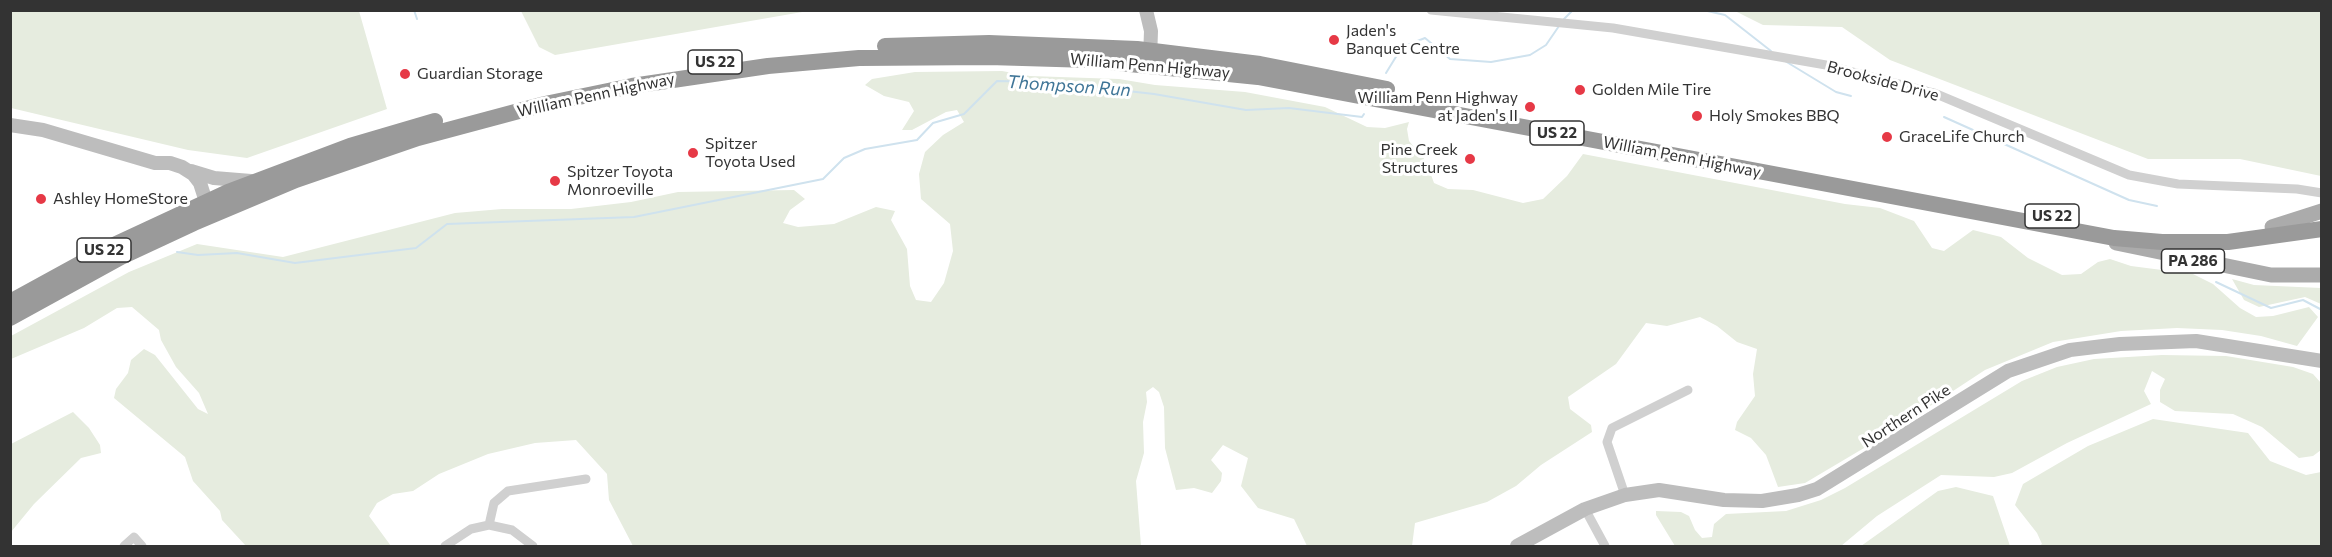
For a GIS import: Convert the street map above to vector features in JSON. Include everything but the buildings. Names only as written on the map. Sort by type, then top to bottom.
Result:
[{"type":"highway","name":"William Penn Highway","points":[[10,318],[256,180],[328,153],[409,128],[585,84],[722,61],[813,51],[956,43],[1044,44],[1150,58],[1213,71],[1306,85],[2067,230],[2130,240],[2193,243],[2251,240],[2322,229]]},
{"type":"highway","name":"William Penn Highway","points":[[10,302],[114,245],[206,207],[296,180],[418,138],[544,104],[678,78],[779,64],[890,57],[1215,57],[1309,73],[2093,224],[2183,232],[2272,227],[2322,219]]},
{"type":"main road","points":[[1146,10],[1151,31],[1150,58]]},
{"type":"main road","points":[[10,125],[43,130],[155,163],[187,180],[206,207]]},
{"type":"main road","points":[[155,163],[170,163],[214,178],[256,180]]},
{"type":"main road","points":[[188,170],[197,178],[206,207]]},
{"type":"main road","points":[[2272,227],[2322,211]]},
{"type":"main road","name":"PA 286","points":[[2067,230],[2163,255],[2259,273],[2294,277],[2322,275]]},
{"type":"main road","name":"Northern Pike","points":[[1517,546],[1585,509],[1625,495],[1659,490],[1679,491],[1743,501],[1798,495],[1847,472],[2008,371],[2070,350],[2120,344],[2196,341],[2322,361]]},
{"type":"street","name":"Brookside Drive","points":[[1431,10],[1613,28],[1826,65],[1934,93],[2129,175],[2178,184],[2297,189],[2322,193]]},
{"type":"street","points":[[1625,495],[1607,442],[1612,428],[1688,390]]},
{"type":"street","points":[[489,525],[494,503],[508,491],[586,479]]},
{"type":"street","points":[[1585,509],[1605,546]]},
{"type":"street","points":[[445,546],[471,529],[489,525],[512,530],[533,546]]},
{"type":"street","points":[[124,546],[134,537],[142,546]]},
{"type":"shaded area","points":[[10,11],[359,11],[387,109],[247,158],[188,150],[11,108]]},
{"type":"shaded area","points":[[521,11],[808,11],[555,55],[539,47]]},
{"type":"shaded area","points":[[1735,11],[2321,11],[2321,176],[2240,159],[2148,159],[1890,60],[1842,27],[1763,25]]},
{"type":"shaded area","points":[[1002,71],[1030,76],[1119,79],[1155,85],[1245,92],[1325,107],[1367,127],[1385,128],[1409,122],[1407,129],[1409,141],[1426,161],[1434,183],[1448,189],[1473,190],[1523,203],[1543,199],[1567,176],[1583,154],[1845,204],[1880,208],[1914,221],[1932,248],[1944,251],[1973,230],[2001,237],[2028,258],[2062,275],[2081,274],[2098,262],[2110,259],[2131,266],[2193,274],[2213,284],[2240,308],[2256,317],[2273,316],[2309,307],[2318,317],[2297,346],[2261,336],[2222,330],[2177,328],[2121,331],[2053,342],[1985,370],[1886,435],[1805,483],[1778,487],[1766,455],[1751,438],[1735,430],[1737,422],[1755,396],[1753,374],[1757,349],[1737,342],[1717,326],[1700,317],[1667,326],[1646,323],[1616,364],[1568,397],[1570,409],[1591,425],[1592,432],[1541,465],[1516,486],[1487,502],[1415,523],[1412,546],[1307,546],[1294,519],[1258,508],[1241,486],[1248,458],[1223,445],[1211,460],[1222,473],[1221,481],[1212,493],[1194,488],[1176,490],[1165,448],[1164,407],[1159,392],[1153,387],[1146,392],[1147,402],[1143,422],[1144,453],[1136,481],[1141,546],[633,546],[609,500],[607,474],[576,440],[535,443],[488,454],[439,474],[413,491],[393,494],[377,503],[369,516],[391,546],[246,546],[222,520],[220,511],[193,481],[185,457],[114,398],[116,389],[128,373],[131,360],[144,349],[155,355],[198,409],[208,414],[199,393],[176,367],[161,340],[159,330],[132,307],[117,308],[84,328],[11,359],[11,336],[129,272],[197,244],[283,257],[455,213],[502,209],[571,209],[631,202],[678,192],[794,190],[805,199],[790,210],[783,223],[798,227],[834,224],[876,207],[895,211],[891,220],[907,249],[910,286],[916,300],[931,302],[944,283],[953,251],[950,224],[921,199],[919,174],[925,152],[943,135],[964,122],[957,110],[946,112],[912,130],[902,130],[914,111],[909,102],[884,96],[865,85],[872,79],[915,72]]},
{"type":"shaded area","points":[[2232,279],[2254,285],[2321,288],[2321,304],[2305,297],[2259,307],[2244,300]]},
{"type":"shaded area","points":[[2162,355],[2226,356],[2293,367],[2313,374],[2321,383],[2321,450],[2313,456],[2299,458],[2262,427],[2233,414],[2175,411],[2160,402],[2160,390],[2165,379],[2152,371],[2144,391],[2151,404],[2067,443],[2012,473],[1994,477],[1941,475],[1877,516],[1841,546],[1675,546],[1656,515],[1656,511],[1681,512],[1689,516],[1695,530],[1702,538],[1712,537],[1714,524],[1726,514],[1786,511],[1821,500],[1845,488],[2022,381],[2057,367],[2094,359]]},
{"type":"shaded area","points":[[73,412],[89,428],[100,445],[101,453],[81,458],[34,504],[11,532],[11,444]]},
{"type":"shaded area","points":[[2153,419],[2248,433],[2270,461],[2306,475],[2321,472],[2321,546],[2039,546],[2042,544],[2037,533],[2015,505],[2023,484],[2088,446]]},
{"type":"shaded area","points":[[1956,487],[1993,496],[2010,546],[1861,546],[1938,491]]},
{"type":"waterway","points":[[414,10],[417,19]]},
{"type":"waterway","name":"Thompson Run","points":[[1564,19],[1573,10]]},
{"type":"waterway","name":"Thompson Run","points":[[1703,10],[1725,15],[1771,51]]},
{"type":"waterway","name":"Thompson Run","points":[[1386,73],[1402,47],[1425,38],[1450,59],[1491,62],[1530,55],[1546,45],[1559,26]]},
{"type":"waterway","name":"Thompson Run","points":[[1785,61],[1836,92],[1851,96]]},
{"type":"waterway","name":"Thompson Run","points":[[177,252],[198,255],[237,253],[295,263],[416,248],[447,224],[634,217],[823,179],[844,158],[865,149],[917,140],[933,123],[964,114],[997,81],[1048,82],[1154,94],[1246,110],[1289,108],[1362,117],[1364,114]]},
{"type":"waterway","name":"Thompson Run","points":[[1944,117],[2129,200],[2157,206]]},
{"type":"waterway","name":"Thompson Run","points":[[2216,282],[2271,308],[2303,300],[2322,310]]},
{"type":"place","name":"Jaden's Banquet Centre","points":[[1334,40]]},
{"type":"place","name":"Guardian Storage","points":[[405,74]]},
{"type":"place","name":"Golden Mile Tire","points":[[1580,90]]},
{"type":"place","name":"William Penn Highway at Jaden's II","points":[[1530,107]]},
{"type":"place","name":"Holy Smokes BBQ","points":[[1697,116]]},
{"type":"place","name":"GraceLife Church","points":[[1887,137]]},
{"type":"place","name":"Spitzer Toyota Used","points":[[693,153]]},
{"type":"place","name":"Pine Creek Structures","points":[[1470,159]]},
{"type":"place","name":"Spitzer Toyota Monroeville","points":[[555,181]]},
{"type":"place","name":"Ashley HomeStore","points":[[41,199]]}]
